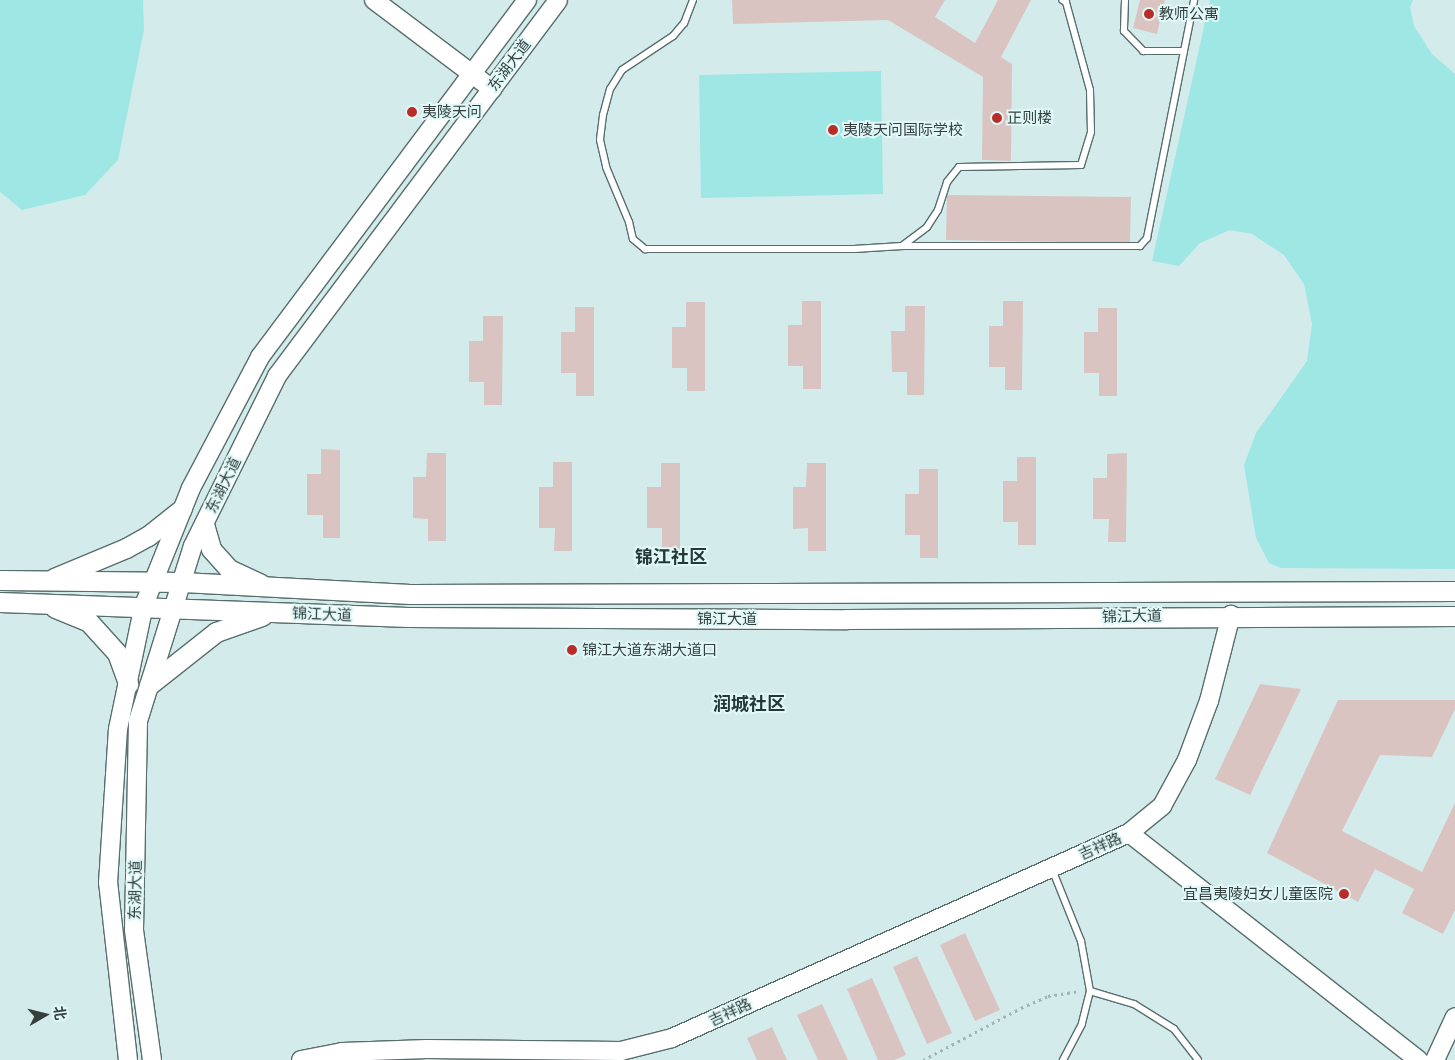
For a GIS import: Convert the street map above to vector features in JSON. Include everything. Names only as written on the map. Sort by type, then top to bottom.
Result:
[{"type":"main road","points":[[374,0],[492,89]]},
{"type":"main road","name":"东湖大道","points":[[128,1060],[108,883],[118,729],[144,606],[182,509],[260,357],[526,0]]},
{"type":"main road","name":"东湖大道","points":[[152,1060],[134,930],[138,721],[182,582],[204,524],[277,376],[558,0]]},
{"type":"main road","points":[[46,581],[126,548],[148,536],[182,509]]},
{"type":"main road","points":[[204,524],[211,549],[229,569],[269,588]]},
{"type":"main road","name":"锦江大道","points":[[0,580],[182,582],[410,594],[623,595],[1455,591]]},
{"type":"main road","name":"锦江大道","points":[[0,602],[408,617],[826,619],[1455,616]]},
{"type":"main road","points":[[42,603],[88,621],[118,653],[128,684]]},
{"type":"main road","points":[[149,685],[216,632],[272,613]]},
{"type":"main road","name":"吉祥路","points":[[301,1060],[342,1052],[427,1054],[621,1051],[672,1038],[1129,833],[1162,806],[1187,760],[1209,701],[1231,616]]},
{"type":"main road","name":"吉祥路","points":[[1129,833],[1419,1060]]},
{"type":"main road","points":[[1435,1060],[1455,1017]]},
{"type":"lane","points":[[693,0],[684,23],[673,36],[622,70],[610,89],[603,115],[600,140],[606,167],[629,222],[632,239],[644,249],[1140,246],[1147,238],[1194,0]]},
{"type":"lane","points":[[902,246],[927,227],[938,210],[948,182],[959,168],[1081,165],[1091,132],[1090,90],[1066,2],[1062,0]]},
{"type":"lane","points":[[1125,0],[1124,31],[1143,51],[1184,51]]},
{"type":"lane","points":[[1051,868],[1081,941],[1090,992],[1082,1024],[1063,1060]]},
{"type":"lane","points":[[1090,992],[1134,1004],[1174,1029],[1198,1060]]},
{"type":"path","points":[[923,1060],[1048,996],[1090,992]]},
{"type":"shaded area","points":[[0,0],[143,0],[144,30],[118,160],[85,195],[22,210],[0,192]]},
{"type":"shaded area","points":[[1210,0],[1413,0],[1410,7],[1414,26],[1432,54],[1455,74],[1455,569],[1281,568],[1269,563],[1256,538],[1244,465],[1256,433],[1307,361],[1312,324],[1304,284],[1284,255],[1252,234],[1230,230],[1200,243],[1179,266],[1152,261]]},
{"type":"shaded area","points":[[881,71],[883,194],[701,198],[699,75]]},
{"type":"building","name":"正则楼","points":[[732,0],[945,0],[935,17],[975,43],[998,0],[1031,0],[1001,57],[1012,64],[1011,161],[982,160],[983,77],[888,20],[733,24]]},
{"type":"building","name":"教师公寓","points":[[1140,0],[1165,0],[1157,34],[1133,28]]},
{"type":"building","points":[[947,195],[1131,197],[1130,243],[946,240]]},
{"type":"building","points":[[802,301],[821,301],[821,389],[803,389],[803,366],[788,366],[788,325],[802,325]]},
{"type":"building","points":[[1003,301],[1023,301],[1022,390],[1005,390],[1005,367],[989,367],[989,326],[1003,326]]},
{"type":"building","points":[[686,302],[705,302],[705,391],[687,391],[687,368],[672,368],[672,327],[686,327]]},
{"type":"building","points":[[905,306],[925,306],[924,395],[907,395],[907,372],[892,372],[891,331],[905,331]]},
{"type":"building","points":[[575,307],[594,307],[594,396],[576,396],[576,373],[561,373],[561,332],[575,332]]},
{"type":"building","points":[[1098,308],[1117,308],[1117,396],[1099,396],[1099,373],[1084,373],[1084,332],[1098,332]]},
{"type":"building","points":[[483,316],[503,316],[502,405],[484,405],[484,382],[469,382],[469,341],[483,341]]},
{"type":"building","points":[[321,449],[340,450],[340,538],[323,538],[323,515],[307,515],[307,474],[321,474]]},
{"type":"building","points":[[427,453],[446,453],[446,541],[428,541],[428,519],[413,518],[413,477],[426,477]]},
{"type":"building","points":[[1127,453],[1126,542],[1108,542],[1109,519],[1093,519],[1093,478],[1107,478],[1107,454]]},
{"type":"building","points":[[1017,457],[1036,457],[1036,545],[1018,545],[1018,522],[1003,522],[1003,481],[1017,481]]},
{"type":"building","points":[[553,462],[572,462],[572,551],[554,551],[555,528],[539,528],[539,487],[553,487]]},
{"type":"building","points":[[661,463],[680,463],[680,551],[662,551],[662,528],[647,528],[647,487],[661,487]]},
{"type":"building","points":[[807,463],[826,463],[826,551],[808,551],[808,528],[793,529],[793,487],[806,487]]},
{"type":"building","points":[[919,469],[938,469],[938,558],[920,558],[920,535],[905,535],[905,494],[919,494]]},
{"type":"building","points":[[1260,684],[1301,689],[1250,795],[1215,779]]},
{"type":"building","points":[[1338,700],[1455,700],[1455,709],[1432,757],[1380,755],[1342,831],[1422,872],[1455,803],[1455,910],[1443,934],[1402,913],[1414,889],[1375,869],[1358,902],[1267,853]]},
{"type":"building","points":[[965,933],[1000,1010],[975,1021],[940,945]]},
{"type":"building","points":[[917,956],[952,1033],[927,1044],[893,967]]},
{"type":"building","points":[[872,978],[906,1055],[894,1060],[878,1060],[847,989]]},
{"type":"building","points":[[822,1004],[848,1060],[818,1060],[797,1015]]},
{"type":"building","points":[[772,1027],[787,1060],[757,1060],[747,1038]]},
{"type":"place","name":"教师公寓","points":[[1149,14]]},
{"type":"place","name":"夷陵天问","points":[[412,112]]},
{"type":"place","name":"正则楼","points":[[997,118]]},
{"type":"place","name":"夷陵天问国际学校","points":[[833,130]]},
{"type":"place","name":"锦江大道东湖大道口","points":[[572,650]]},
{"type":"place","name":"宜昌夷陵妇女儿童医院","points":[[1344,894]]},
{"type":"district","name":"锦江社区","points":[[671,556]]},
{"type":"district","name":"润城社区","points":[[749,703]]}]
